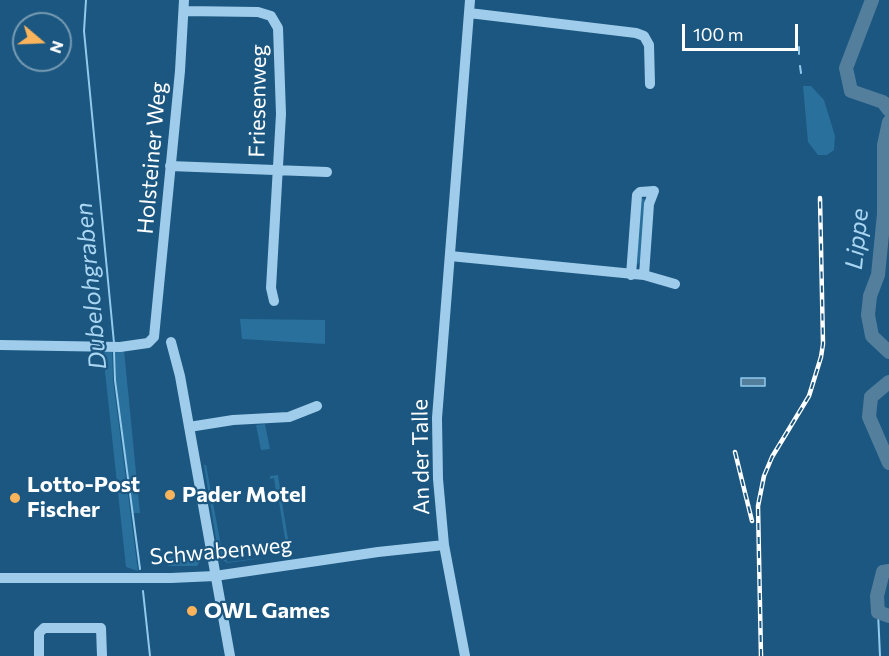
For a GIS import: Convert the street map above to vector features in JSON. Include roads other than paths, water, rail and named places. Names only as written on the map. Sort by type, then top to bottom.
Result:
[{"type":"street","name":"An der Talle","points":[[465,656],[444,545],[438,479],[437,417],[470,0]]},
{"type":"street","name":"Holsteiner Weg","points":[[0,345],[117,347],[148,343],[154,337],[184,6]]},
{"type":"street","name":"Friesenweg","points":[[184,6],[258,12],[271,16],[276,22],[281,114],[276,169]]},
{"type":"street","points":[[469,13],[636,33],[644,36],[649,45],[650,84]]},
{"type":"street","points":[[170,166],[327,172]]},
{"type":"street","points":[[274,301],[271,288],[274,260],[276,169]]},
{"type":"street","points":[[631,275],[637,195],[640,192],[650,191],[644,275]]},
{"type":"street","points":[[450,256],[644,275],[675,284]]},
{"type":"street","points":[[171,342],[189,427],[230,656]]},
{"type":"street","points":[[189,427],[233,420],[289,417],[317,406]]},
{"type":"street","name":"Schwabenweg","points":[[0,578],[215,576],[378,552],[444,545]]},
{"type":"street","points":[[39,656],[39,633],[44,628],[101,628],[102,656]]},
{"type":"waterway","name":"Dubelohgraben","points":[[86,0],[84,31],[114,343]]},
{"type":"waterway","name":"Lippe","points":[[872,0],[846,68],[851,91],[883,102],[889,110]]},
{"type":"waterway","points":[[799,47],[799,54]]},
{"type":"waterway","points":[[800,66],[801,73]]},
{"type":"waterway","name":"Lippe","points":[[889,122],[884,145],[884,214],[878,275],[870,296],[868,315],[872,336],[889,352]]},
{"type":"waterway","name":"Dubelohgraben","points":[[114,351],[115,380],[140,569]]},
{"type":"waterway","name":"Lippe","points":[[889,382],[871,397],[869,417],[889,463]]},
{"type":"waterway","name":"Lippe","points":[[889,571],[883,572],[877,596],[878,612],[889,616]]},
{"type":"waterway","name":"Dubelohgraben","points":[[143,591],[150,656]]},
{"type":"waterway","points":[[878,612],[880,656]]},
{"type":"railway","points":[[761,656],[758,506],[764,476],[772,457],[809,396],[821,357],[823,344],[820,198]]},
{"type":"railway","points":[[735,452],[752,521]]},
{"type":"place","name":"Pader Motel","points":[[170,495]]},
{"type":"place","name":"Lotto-Post Fischer","points":[[15,498]]},
{"type":"place","name":"OWL Games","points":[[192,611]]}]
